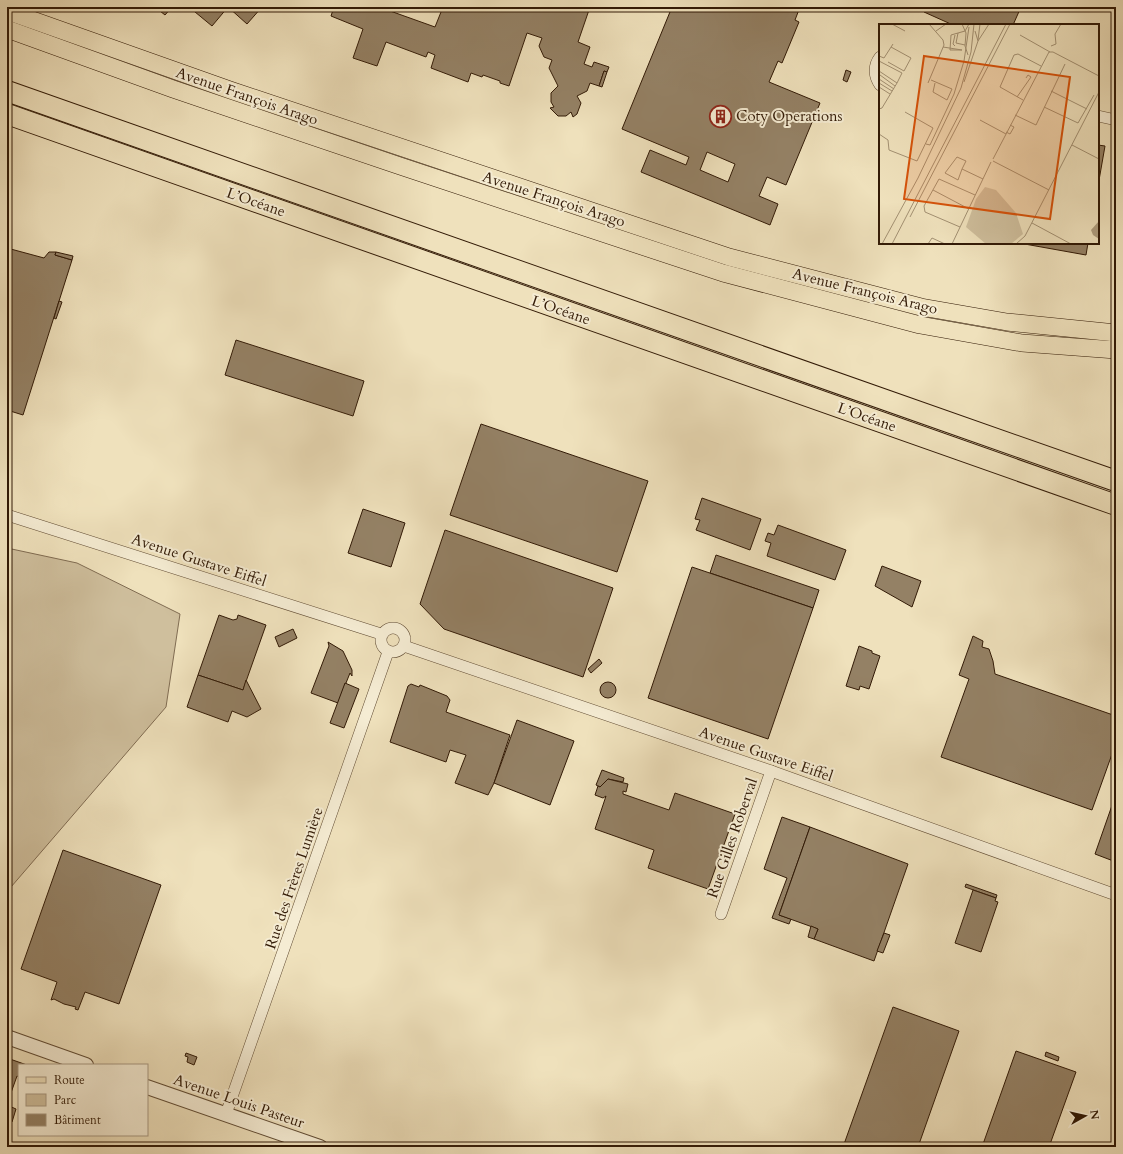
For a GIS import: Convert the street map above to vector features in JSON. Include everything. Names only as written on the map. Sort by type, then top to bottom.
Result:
[{"type":"highway","name":"L’Océane","points":[[7,91],[1116,481]]},
{"type":"highway","name":"L’Océane","points":[[7,114],[1116,505]]},
{"type":"main road","name":"Avenue François Arago","points":[[7,11],[230,90],[729,257],[921,307],[1007,322],[1116,333]]},
{"type":"main road","name":"Avenue François Arago","points":[[7,29],[174,89],[723,273],[920,325],[1022,342],[1116,350]]},
{"type":"street","points":[[879,59],[876,64],[875,72],[879,82]]},
{"type":"street","points":[[1099,116],[1116,120]]},
{"type":"street","name":"Avenue Gustave Eiffel","points":[[7,515],[381,634]]},
{"type":"street","points":[[397,628],[403,632],[405,638],[404,646],[394,652],[388,652],[383,648],[380,641],[381,634],[385,630],[397,628]]},
{"type":"street","name":"Avenue Gustave Eiffel","points":[[404,646],[771,771],[1116,896]]},
{"type":"street","name":"Rue des Frères Lumière","points":[[226,1114],[388,652]]},
{"type":"street","name":"Rue Gilles Roberval","points":[[721,914],[771,771]]},
{"type":"street","points":[[7,1037],[83,1064]]},
{"type":"street","name":"Avenue Louis Pasteur","points":[[148,1087],[320,1147]]},
{"type":"green space","points":[[7,548],[77,563],[180,614],[166,707],[11,887],[7,889]]},
{"type":"building","points":[[155,7],[172,7],[165,15]]},
{"type":"building","points":[[189,7],[228,7],[212,26]]},
{"type":"building","points":[[228,7],[262,7],[247,24]]},
{"type":"building","points":[[334,7],[379,7],[435,27],[443,7],[590,7],[578,42],[590,47],[584,64],[592,67],[594,62],[609,67],[607,72],[604,71],[599,86],[590,83],[587,91],[577,96],[581,103],[577,114],[573,117],[571,112],[566,116],[558,116],[550,108],[554,107],[551,102],[551,93],[558,86],[549,68],[552,60],[544,57],[539,46],[542,38],[527,33],[509,86],[483,75],[482,77],[471,73],[468,82],[431,68],[435,55],[428,52],[426,57],[386,42],[377,66],[353,58],[363,29],[331,16]]},
{"type":"building","name":"Coty Operations","points":[[672,7],[800,7],[795,20],[799,22],[782,63],[778,61],[769,82],[820,103],[786,185],[767,177],[759,196],[778,204],[770,225],[641,172],[650,150],[686,165],[689,157],[622,129]],"holes":[[[707,152],[735,164],[728,182],[700,170]]]},
{"type":"building","points":[[926,7],[1021,7],[1013,24],[951,24],[924,12]]},
{"type":"building","points":[[846,70],[851,72],[847,82],[843,80]]},
{"type":"building","points":[[604,71],[607,72],[602,87],[599,86]]},
{"type":"building","points":[[1099,145],[1105,146],[1099,180]]},
{"type":"building","points":[[1025,244],[1088,244],[1086,255]]},
{"type":"building","points":[[7,248],[44,258],[49,252],[56,252],[55,255],[72,260],[23,415],[7,410]]},
{"type":"building","points":[[56,252],[73,256],[72,260],[55,255]]},
{"type":"building","points":[[59,301],[62,302],[56,319],[54,318]]},
{"type":"building","points":[[236,340],[364,381],[353,416],[225,375]]},
{"type":"building","points":[[481,424],[648,481],[617,572],[450,515]]},
{"type":"building","points":[[702,498],[761,519],[750,550],[696,530],[700,520],[695,519]]},
{"type":"building","points":[[363,509],[405,523],[391,567],[348,553]]},
{"type":"building","points":[[778,525],[846,550],[835,580],[767,556],[771,543],[765,541],[768,533],[774,535]]},
{"type":"building","points":[[445,530],[613,588],[583,677],[444,629],[420,604]]},
{"type":"building","points":[[716,555],[819,590],[813,608],[710,573]]},
{"type":"building","points":[[882,566],[921,581],[912,607],[875,586]]},
{"type":"building","points":[[692,567],[813,608],[768,739],[648,698]]},
{"type":"building","points":[[219,615],[233,620],[237,619],[238,615],[266,625],[243,690],[198,675]]},
{"type":"building","points":[[293,629],[297,638],[279,647],[275,637]]},
{"type":"building","points":[[973,636],[983,641],[982,647],[989,649],[995,674],[1116,716],[1116,743],[1092,810],[941,757],[969,679],[959,675]]},
{"type":"building","points":[[328,642],[343,651],[352,670],[352,676],[350,673],[338,703],[311,693],[329,646]]},
{"type":"building","points":[[859,646],[880,656],[869,689],[860,686],[859,690],[846,686]]},
{"type":"building","points":[[599,659],[602,663],[591,673],[588,669]]},
{"type":"building","points":[[198,675],[243,690],[246,680],[261,709],[247,717],[232,711],[228,722],[187,707]]},
{"type":"building","points":[[608,682],[614,684],[616,690],[614,696],[608,698],[602,696],[600,690],[602,684]]},
{"type":"building","points":[[345,683],[359,689],[344,728],[330,723]]},
{"type":"building","points":[[411,684],[419,687],[420,685],[447,696],[450,700],[446,712],[510,735],[494,783],[488,795],[455,783],[466,755],[450,750],[446,762],[390,742],[408,686]]},
{"type":"building","points":[[517,720],[574,741],[550,805],[494,783]]},
{"type":"building","points":[[602,770],[624,778],[623,782],[608,779],[600,787],[596,785]]},
{"type":"building","points":[[608,779],[628,784],[626,792],[623,791],[623,794],[669,810],[675,793],[735,814],[708,889],[648,868],[654,850],[595,829],[606,796],[603,798],[595,795],[598,786],[600,787]]},
{"type":"building","points":[[1116,794],[1116,862],[1095,854]]},
{"type":"building","points":[[782,817],[810,827],[779,915],[791,919],[789,924],[772,918],[787,878],[764,869]]},
{"type":"building","points":[[810,827],[908,864],[874,961],[814,939],[818,929],[779,915]]},
{"type":"building","points":[[63,850],[161,885],[119,1004],[85,992],[78,1010],[75,1009],[76,1007],[64,1004],[54,999],[51,1000],[57,982],[21,969]]},
{"type":"building","points":[[966,884],[997,895],[996,898],[965,887]]},
{"type":"building","points":[[973,890],[996,898],[995,901],[998,902],[981,952],[955,943]]},
{"type":"building","points":[[811,926],[818,929],[814,939],[808,937]]},
{"type":"building","points":[[884,933],[890,935],[883,953],[877,951]]},
{"type":"building","points":[[893,1007],[959,1031],[918,1147],[843,1147]]},
{"type":"building","points":[[1016,1051],[1076,1072],[1049,1147],[982,1147]]},
{"type":"building","points":[[1046,1052],[1059,1057],[1058,1061],[1045,1056]]},
{"type":"building","points":[[186,1053],[197,1057],[194,1065],[187,1062],[188,1057],[185,1056]]},
{"type":"building","points":[[7,1058],[24,1064],[18,1064],[18,1076],[7,1104]]},
{"type":"building","points":[[7,1105],[16,1109],[12,1122],[7,1121]]},
{"type":"place","name":"Coty Operations","points":[[721,116]]}]
